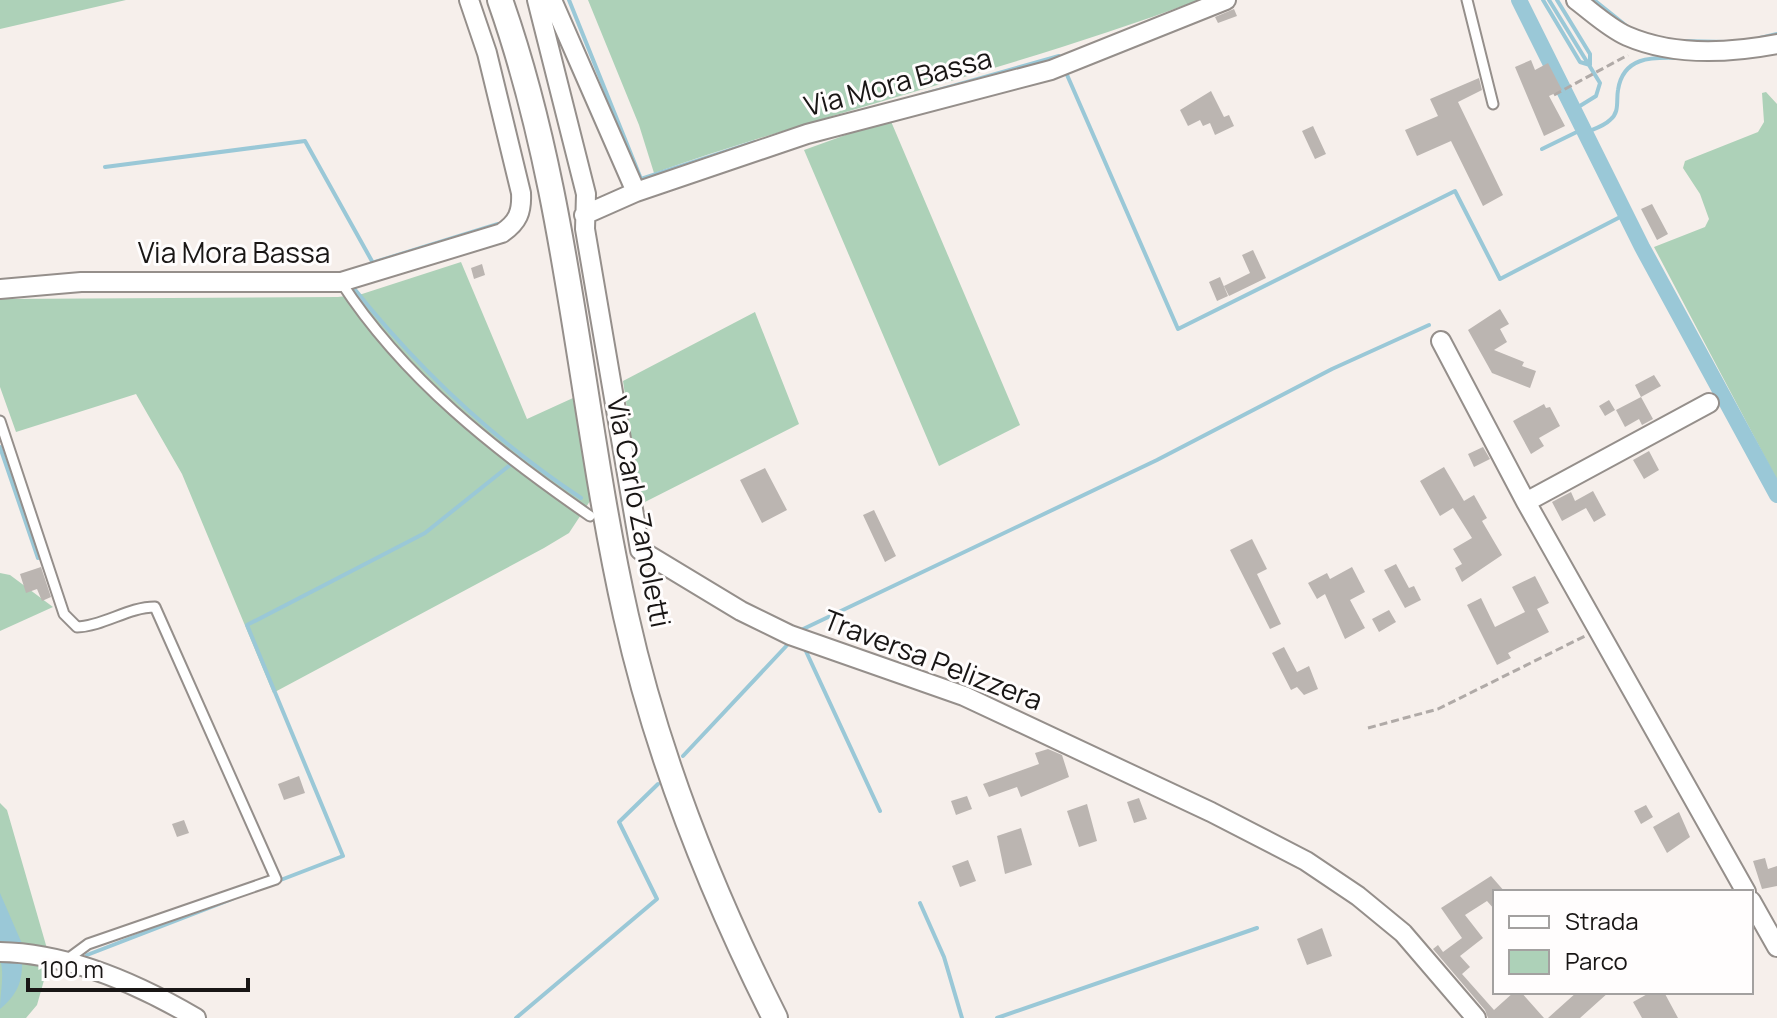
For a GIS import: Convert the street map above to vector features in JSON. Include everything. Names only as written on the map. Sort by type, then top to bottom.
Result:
[{"type":"main road","name":"Via Carlo Zanoletti","points":[[500,0],[547,168],[626,615],[646,694],[710,872],[775,1018]]},
{"type":"street","name":"Via Mora Bassa","points":[[0,289],[81,282],[346,280],[502,233],[514,224],[520,212],[521,193],[487,53],[469,0]]},
{"type":"street","points":[[537,0],[586,194],[584,215]]},
{"type":"street","points":[[552,0],[636,192]]},
{"type":"street","name":"Via Mora Bassa","points":[[584,215],[636,192],[807,134],[1063,65],[1226,0]]},
{"type":"street","points":[[1576,0],[1624,35],[1649,44],[1739,50],[1777,44]]},
{"type":"street","name":"Traversa Pelizzera","points":[[584,215],[640,550],[741,611],[790,635],[964,696],[1211,812],[1306,861],[1358,896],[1403,933],[1476,1018]]},
{"type":"street","points":[[1441,341],[1526,502],[1745,890]]},
{"type":"street","points":[[1526,502],[1709,403]]},
{"type":"street","points":[[1753,905],[1777,947]]},
{"type":"street","points":[[0,952],[22,952],[65,961],[150,991],[196,1018]]},
{"type":"lane","points":[[1467,0],[1493,104]]},
{"type":"lane","points":[[346,280],[364,318],[435,393],[519,466],[590,516]]},
{"type":"lane","points":[[0,421],[64,614],[77,627],[141,607],[155,607],[276,879],[88,944],[65,961]]},
{"type":"path","points":[[1554,95],[1649,44]]},
{"type":"path","points":[[1368,728],[1438,709],[1583,638],[1596,624]]},
{"type":"green space","points":[[0,0],[126,0],[0,29]]},
{"type":"green space","points":[[588,0],[1199,0],[1064,46],[654,173],[639,125]]},
{"type":"green space","points":[[1766,92],[1777,104],[1777,480],[1654,247],[1705,227],[1709,219],[1700,194],[1683,168],[1685,161],[1758,132],[1764,122],[1762,93]]},
{"type":"green space","points":[[890,119],[1020,425],[939,466],[804,150]]},
{"type":"green space","points":[[461,262],[527,419],[573,398],[590,501],[569,533],[273,693],[182,474],[136,394],[16,432],[0,387],[0,299],[338,297],[362,294]]},
{"type":"green space","points":[[755,312],[799,424],[641,504],[623,381]]},
{"type":"green space","points":[[0,573],[10,575],[53,607],[0,631]]},
{"type":"green space","points":[[0,803],[7,810],[50,959],[37,1005],[26,1018],[0,1018]]},
{"type":"water","points":[[0,893],[23,946],[0,946]]},
{"type":"water","points":[[22,958],[18,986],[0,1009],[0,959]]},
{"type":"building","points":[[1234,9],[1237,16],[1218,23],[1215,17]]},
{"type":"building","points":[[1531,60],[1535,70],[1548,63],[1562,90],[1549,96],[1565,126],[1544,136],[1515,67]]},
{"type":"building","points":[[1479,78],[1482,90],[1458,102],[1503,195],[1483,206],[1451,141],[1417,156],[1405,130],[1438,116],[1430,99]]},
{"type":"building","points":[[1211,91],[1224,117],[1229,115],[1234,126],[1215,135],[1210,123],[1203,126],[1200,120],[1188,126],[1180,110]]},
{"type":"building","points":[[1313,126],[1326,154],[1315,159],[1302,131]]},
{"type":"building","points":[[1652,204],[1668,234],[1657,240],[1641,209]]},
{"type":"building","points":[[1253,250],[1266,278],[1229,296],[1224,286],[1250,273],[1242,255]]},
{"type":"building","points":[[482,264],[485,275],[474,279],[471,268]]},
{"type":"building","points":[[1220,277],[1228,296],[1217,301],[1209,282]]},
{"type":"building","points":[[1500,309],[1509,324],[1500,329],[1507,342],[1494,350],[1524,362],[1522,366],[1536,371],[1530,388],[1492,373],[1468,330]]},
{"type":"building","points":[[1654,375],[1661,386],[1641,397],[1635,385]]},
{"type":"building","points":[[1641,397],[1653,419],[1642,425],[1639,419],[1625,427],[1616,410]]},
{"type":"building","points":[[1609,400],[1615,410],[1605,416],[1599,406]]},
{"type":"building","points":[[1544,404],[1546,408],[1550,407],[1560,426],[1539,438],[1544,446],[1531,454],[1513,421]]},
{"type":"building","points":[[1483,447],[1490,459],[1474,467],[1468,454]]},
{"type":"building","points":[[1649,451],[1659,470],[1644,479],[1633,460]]},
{"type":"building","points":[[1444,467],[1464,501],[1474,495],[1487,518],[1482,521],[1502,555],[1462,582],[1455,568],[1462,564],[1453,549],[1472,538],[1453,508],[1440,516],[1420,481]]},
{"type":"building","points":[[765,468],[787,510],[762,523],[740,480]]},
{"type":"building","points":[[1593,491],[1606,515],[1594,522],[1586,508],[1562,521],[1552,502],[1571,492],[1575,501]]},
{"type":"building","points":[[874,510],[896,556],[885,562],[863,515]]},
{"type":"building","points":[[1252,539],[1267,569],[1257,574],[1281,624],[1270,629],[1230,550]]},
{"type":"building","points":[[1396,564],[1409,588],[1414,586],[1421,600],[1405,608],[1384,570]]},
{"type":"building","points":[[41,567],[51,597],[42,601],[37,589],[26,593],[20,574]]},
{"type":"building","points":[[1352,567],[1365,592],[1350,600],[1365,628],[1345,639],[1325,594],[1317,599],[1308,583],[1327,573],[1330,579]]},
{"type":"building","points":[[1535,576],[1549,603],[1537,609],[1549,632],[1508,653],[1511,658],[1497,665],[1467,605],[1481,598],[1495,627],[1525,612],[1512,587]]},
{"type":"building","points":[[1389,610],[1396,622],[1379,632],[1372,619]]},
{"type":"building","points":[[1284,647],[1297,672],[1309,666],[1318,689],[1304,695],[1297,687],[1291,690],[1272,653]]},
{"type":"building","points":[[1048,749],[1062,755],[1069,777],[1021,797],[1017,787],[989,797],[983,784],[1039,764],[1035,753]]},
{"type":"building","points":[[299,776],[305,793],[284,800],[278,784]]},
{"type":"building","points":[[967,796],[972,809],[956,815],[951,801]]},
{"type":"building","points":[[1139,798],[1147,819],[1134,823],[1127,802]]},
{"type":"building","points":[[1087,804],[1097,841],[1079,847],[1067,811]]},
{"type":"building","points":[[1646,805],[1653,817],[1641,824],[1634,811]]},
{"type":"building","points":[[1679,812],[1690,837],[1667,853],[1653,827]]},
{"type":"building","points":[[184,820],[189,833],[177,837],[172,824]]},
{"type":"building","points":[[1021,828],[1032,865],[1005,874],[997,836]]},
{"type":"building","points":[[1765,858],[1768,869],[1777,866],[1777,886],[1762,889],[1753,861]]},
{"type":"building","points":[[968,860],[976,881],[960,887],[952,866]]},
{"type":"building","points":[[1491,876],[1503,890],[1493,890],[1493,908],[1487,901],[1465,915],[1483,938],[1460,956],[1470,967],[1462,974],[1494,1010],[1512,994],[1523,994],[1544,1018],[1488,1018],[1485,1010],[1433,949],[1438,945],[1443,952],[1462,938],[1441,908]]},
{"type":"building","points":[[1322,928],[1332,956],[1307,965],[1297,939]]},
{"type":"building","points":[[1575,994],[1607,994],[1580,1018],[1548,1018]]},
{"type":"building","points":[[1647,994],[1665,994],[1678,1018],[1642,1018],[1633,1002]]},
{"type":"waterway","points":[[569,0],[641,179],[755,142]]},
{"type":"waterway","points":[[1519,0],[1642,247],[1777,495]]},
{"type":"waterway","points":[[1543,0],[1580,62],[1590,65],[1590,54],[1557,0]]},
{"type":"waterway","points":[[1549,0],[1600,83],[1596,96],[1575,109]]},
{"type":"waterway","points":[[1594,0],[1629,28]]},
{"type":"waterway","points":[[1760,38],[1777,34]]},
{"type":"waterway","points":[[1680,41],[1727,42]]},
{"type":"waterway","points":[[921,95],[1059,56],[1061,60]]},
{"type":"waterway","points":[[1587,132],[1613,117],[1621,79],[1632,65],[1648,59],[1678,58]]},
{"type":"waterway","points":[[1064,68],[1178,329],[1455,191],[1500,279],[1626,214]]},
{"type":"waterway","points":[[1542,149],[1585,128]]},
{"type":"waterway","points":[[105,167],[305,141],[373,263]]},
{"type":"waterway","points":[[375,262],[498,224]]},
{"type":"waterway","points":[[352,286],[403,346],[458,401],[517,452],[581,498]]},
{"type":"waterway","points":[[799,631],[1157,460],[1332,369],[1429,325]]},
{"type":"waterway","points":[[0,447],[38,558]]},
{"type":"waterway","points":[[278,881],[343,856],[247,625],[425,533],[520,457]]},
{"type":"waterway","points":[[683,756],[791,641]]},
{"type":"waterway","points":[[804,647],[880,811]]},
{"type":"waterway","points":[[516,1018],[657,899],[619,822],[658,784]]},
{"type":"waterway","points":[[87,955],[232,899]]},
{"type":"waterway","points":[[920,903],[944,957],[962,1018]]},
{"type":"waterway","points":[[997,1018],[1257,928]]}]
